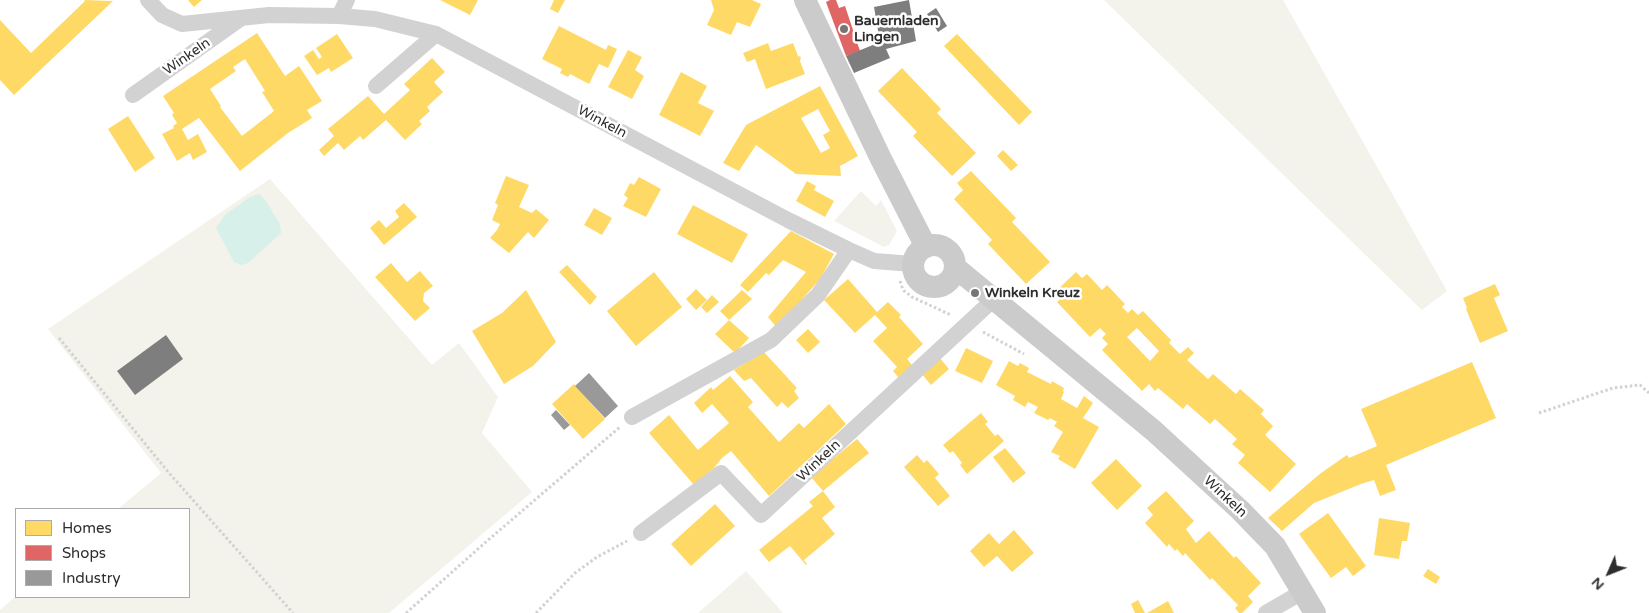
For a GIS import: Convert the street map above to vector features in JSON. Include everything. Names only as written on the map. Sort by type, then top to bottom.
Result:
[{"type":"street","name":"Winkeln","points":[[148,0],[162,15],[182,24],[270,15],[339,16],[375,19],[436,34],[779,216],[874,261],[920,256],[936,245],[948,250],[953,255],[956,268],[1154,430],[1240,510],[1275,546],[1304,591],[1315,613]]},
{"type":"street","points":[[339,16],[347,0]]},
{"type":"street","points":[[805,0],[881,158],[920,256],[914,273],[924,284],[937,288],[949,282],[956,268]]},
{"type":"street","name":"Winkeln","points":[[133,95],[242,18]]},
{"type":"street","points":[[376,86],[436,34]]},
{"type":"street","points":[[632,417],[771,340],[818,295],[849,250]]},
{"type":"street","name":"Winkeln","points":[[641,534],[721,473],[761,515],[994,299]]},
{"type":"street","points":[[1266,613],[1304,591]]},
{"type":"path","points":[[60,338],[169,472],[293,613]]},
{"type":"path","points":[[1539,413],[1613,388],[1640,385],[1649,393]]},
{"type":"path","points":[[406,613],[494,534],[632,417]]},
{"type":"path","points":[[536,613],[574,573],[597,557],[641,534]]},
{"type":"shaded area","points":[[1104,0],[1283,0],[1447,291],[1422,310]]},
{"type":"shaded area","points":[[270,179],[432,365],[459,343],[498,397],[482,433],[532,492],[389,613],[0,613],[0,610],[15,597],[190,598],[190,508],[119,508],[161,473],[48,329]]},
{"type":"shaded area","points":[[861,191],[876,206],[881,200],[897,231],[889,245],[884,247],[834,221]]},
{"type":"shaded area","points":[[259,194],[266,201],[280,224],[281,233],[248,263],[241,265],[234,262],[216,228],[225,215],[250,197]]},
{"type":"shaded area","points":[[746,571],[783,613],[698,613]]},
{"type":"building: Homes","points":[[84,0],[113,1],[14,95],[0,80],[0,20],[31,53]]},
{"type":"building: Homes","points":[[188,0],[202,0],[194,7]]},
{"type":"building: Homes","points":[[440,0],[478,0],[470,15]]},
{"type":"building: Homes","points":[[554,0],[565,0],[558,13],[550,9]]},
{"type":"building: Homes","points":[[711,0],[752,0],[761,4],[750,27],[737,22],[731,35],[707,25],[714,10]]},
{"type":"building: Homes","points":[[559,26],[606,50],[608,45],[617,49],[608,68],[599,64],[589,84],[570,74],[568,77],[560,73],[562,69],[542,59]]},
{"type":"building: Homes","points":[[257,33],[285,76],[299,66],[322,101],[307,110],[312,118],[288,133],[240,171],[199,118],[182,129],[188,140],[198,134],[207,152],[193,160],[190,153],[177,161],[162,134],[174,128],[173,126],[177,123],[172,115],[174,113],[163,96]],"holes":[[[245,59],[265,91],[262,92],[274,111],[242,136],[220,107],[210,89],[236,71],[233,67]]]},
{"type":"building: Homes","points":[[337,34],[353,58],[331,72],[329,68],[317,75],[304,56],[313,50],[319,59],[322,57],[316,48]]},
{"type":"building: Homes","points":[[957,34],[1032,112],[1019,125],[944,46]]},
{"type":"building: Homes","points":[[768,43],[771,51],[793,43],[798,56],[801,57],[800,61],[805,74],[766,89],[755,59],[747,62],[743,53]]},
{"type":"building: Homes","points":[[628,50],[642,57],[635,70],[644,76],[632,99],[608,87]]},
{"type":"building: Homes","points":[[432,58],[445,72],[434,82],[443,92],[427,107],[430,111],[419,121],[422,124],[405,140],[386,120],[363,140],[360,136],[344,150],[338,143],[324,156],[319,150],[334,136],[328,129],[368,96],[384,114],[410,90],[404,84]]},
{"type":"building: Homes","points":[[902,68],[941,109],[937,113],[976,153],[952,176],[913,136],[917,132],[878,91]]},
{"type":"building: Homes","points":[[681,72],[707,86],[698,103],[714,111],[700,136],[659,115]]},
{"type":"building: Homes","points":[[820,86],[858,156],[840,166],[841,176],[796,174],[756,145],[739,171],[723,163],[746,125]],"holes":[[[818,109],[830,131],[823,135],[830,148],[821,153],[801,118]]]},
{"type":"building: Homes","points":[[128,116],[155,158],[135,172],[108,129]]},
{"type":"building: Homes","points":[[1003,150],[1018,165],[1011,171],[997,156]]},
{"type":"building: Homes","points":[[971,171],[1016,218],[1012,222],[1050,262],[1026,284],[988,244],[992,240],[954,199],[963,190],[957,183]]},
{"type":"building: Homes","points":[[506,176],[529,185],[519,207],[532,213],[536,209],[549,220],[534,238],[528,232],[509,253],[490,238],[500,224],[492,220],[498,205],[495,203]]},
{"type":"building: Homes","points":[[639,177],[661,189],[646,217],[623,206],[628,198],[624,195],[630,183],[634,185]]},
{"type":"building: Homes","points":[[807,181],[816,186],[814,190],[834,201],[825,217],[796,201]]},
{"type":"building: Homes","points":[[404,203],[417,217],[384,245],[370,228],[379,220],[386,228],[399,217],[395,211]]},
{"type":"building: Homes","points":[[693,205],[748,234],[732,263],[677,234]]},
{"type":"building: Homes","points":[[594,208],[612,218],[602,235],[584,225]]},
{"type":"building: Homes","points":[[791,231],[834,254],[820,279],[777,328],[768,317],[806,272],[783,260],[769,275],[766,273],[748,292],[740,285]]},
{"type":"building: Homes","points":[[391,263],[407,282],[420,271],[433,286],[424,293],[423,301],[430,308],[415,321],[375,277]]},
{"type":"building: Homes","points":[[567,265],[597,297],[590,305],[559,272]]},
{"type":"building: Homes","points":[[654,272],[682,307],[636,346],[607,311]]},
{"type":"building: Homes","points":[[1076,272],[1082,278],[1087,274],[1102,290],[1107,285],[1125,304],[1122,307],[1128,313],[1132,309],[1138,315],[1143,311],[1171,340],[1169,343],[1180,354],[1188,347],[1194,353],[1187,360],[1208,379],[1213,374],[1236,394],[1240,389],[1264,410],[1261,414],[1273,426],[1265,435],[1296,464],[1270,492],[1238,463],[1245,455],[1232,444],[1237,439],[1215,419],[1210,424],[1187,404],[1183,409],[1158,388],[1155,391],[1149,384],[1142,391],[1102,350],[1108,344],[1102,338],[1106,334],[1100,328],[1090,337],[1057,302],[1060,299],[1054,293]],"holes":[[[1137,328],[1159,351],[1150,361],[1127,337]]]},
{"type":"building: Homes","points":[[848,279],[877,312],[888,302],[901,315],[899,317],[923,344],[907,359],[913,366],[899,378],[893,371],[897,367],[873,341],[887,328],[875,315],[855,333],[824,300]]},
{"type":"building: Homes","points":[[1495,284],[1500,295],[1494,298],[1508,331],[1480,343],[1463,298]]},
{"type":"building: Homes","points":[[696,289],[707,300],[696,310],[686,299]]},
{"type":"building: Homes","points":[[526,290],[556,342],[533,366],[504,384],[472,331],[502,313]]},
{"type":"building: Homes","points":[[742,290],[752,299],[729,320],[720,311]]},
{"type":"building: Homes","points":[[712,295],[719,302],[707,313],[701,307]]},
{"type":"building: Homes","points":[[729,320],[749,338],[735,353],[715,334]]},
{"type":"building: Homes","points":[[808,329],[820,342],[808,353],[796,340]]},
{"type":"building: Homes","points":[[966,348],[993,361],[982,383],[955,371]]},
{"type":"building: Homes","points":[[764,352],[797,388],[794,391],[799,398],[788,408],[782,402],[777,407],[751,378],[744,381],[734,370]]},
{"type":"building: Homes","points":[[939,357],[949,369],[931,385],[921,373]]},
{"type":"building: Homes","points":[[1009,361],[1018,366],[1020,363],[1029,368],[1027,372],[1051,384],[1052,381],[1064,388],[1061,399],[1077,408],[1084,396],[1093,403],[1083,418],[1099,427],[1075,469],[1058,459],[1060,456],[1051,452],[1063,432],[1054,426],[1057,422],[1034,413],[1038,407],[1028,402],[1025,407],[1013,400],[1015,396],[996,385]]},
{"type":"building: Homes","points":[[1472,362],[1496,418],[1386,465],[1396,490],[1380,496],[1374,480],[1361,484],[1314,503],[1282,531],[1268,518],[1321,473],[1347,455],[1349,458],[1377,446],[1361,409]]},
{"type":"building: Homes","points":[[730,376],[753,402],[748,407],[779,442],[799,423],[804,428],[829,404],[846,424],[769,496],[731,451],[694,485],[649,433],[669,415],[698,450],[729,423],[712,404],[702,413],[694,403],[711,387],[713,390]]},
{"type":"building: Homes","points":[[574,384],[605,419],[583,439],[552,404]]},
{"type":"building: Homes","points":[[981,413],[988,422],[985,424],[995,436],[998,434],[1004,441],[967,474],[953,451],[950,453],[943,445]]},
{"type":"building: Homes","points":[[857,439],[869,453],[823,491],[811,477]]},
{"type":"building: Homes","points":[[1005,448],[1026,473],[1013,483],[993,457]]},
{"type":"building: Homes","points":[[917,455],[924,463],[927,460],[939,474],[935,478],[950,496],[938,506],[904,467]]},
{"type":"building: Homes","points":[[1116,459],[1142,486],[1117,510],[1091,483]]},
{"type":"building: Homes","points":[[823,491],[835,507],[822,518],[835,534],[804,560],[806,565],[790,546],[769,562],[759,550],[813,506],[809,502]]},
{"type":"building: Homes","points":[[1166,491],[1194,521],[1186,529],[1196,543],[1209,531],[1261,583],[1248,596],[1253,602],[1242,613],[1239,613],[1235,608],[1238,605],[1212,578],[1210,580],[1185,553],[1183,556],[1169,544],[1167,547],[1145,523],[1153,515],[1147,508]]},
{"type":"building: Homes","points":[[715,504],[735,526],[691,566],[671,544]]},
{"type":"building: Homes","points":[[1328,513],[1366,566],[1353,576],[1346,567],[1331,578],[1299,534]]},
{"type":"building: Homes","points":[[1379,518],[1410,523],[1407,541],[1402,541],[1399,559],[1374,555]]},
{"type":"building: Homes","points":[[1014,530],[1034,553],[1012,572],[997,556],[984,567],[970,551],[989,533],[999,544]]},
{"type":"building: Homes","points":[[1428,569],[1440,577],[1436,584],[1423,576]]},
{"type":"building: Homes","points":[[1138,600],[1145,613],[1135,613],[1131,604]]},
{"type":"building: Homes","points":[[1168,601],[1174,613],[1147,613]]},
{"type":"building: Shops","name":"Bauernladen Lingen","points":[[836,0],[839,8],[845,6],[860,51],[846,56],[826,2]]},
{"type":"building: Industry","points":[[589,373],[618,406],[605,418],[575,386]]},
{"type":"building: Industry","points":[[556,410],[570,425],[564,430],[551,415]]},
{"type":"building: Other","points":[[909,0],[916,41],[886,49],[890,58],[854,73],[846,56],[880,42],[874,7]]},
{"type":"building: Other","points":[[936,8],[947,26],[938,32],[927,14]]},
{"type":"building: Other","points":[[166,335],[183,359],[135,395],[117,371]]},
{"type":"place","name":"Bauernladen Lingen","points":[[844,29]]},
{"type":"place","name":"Winkeln Kreuz","points":[[975,293]]}]
